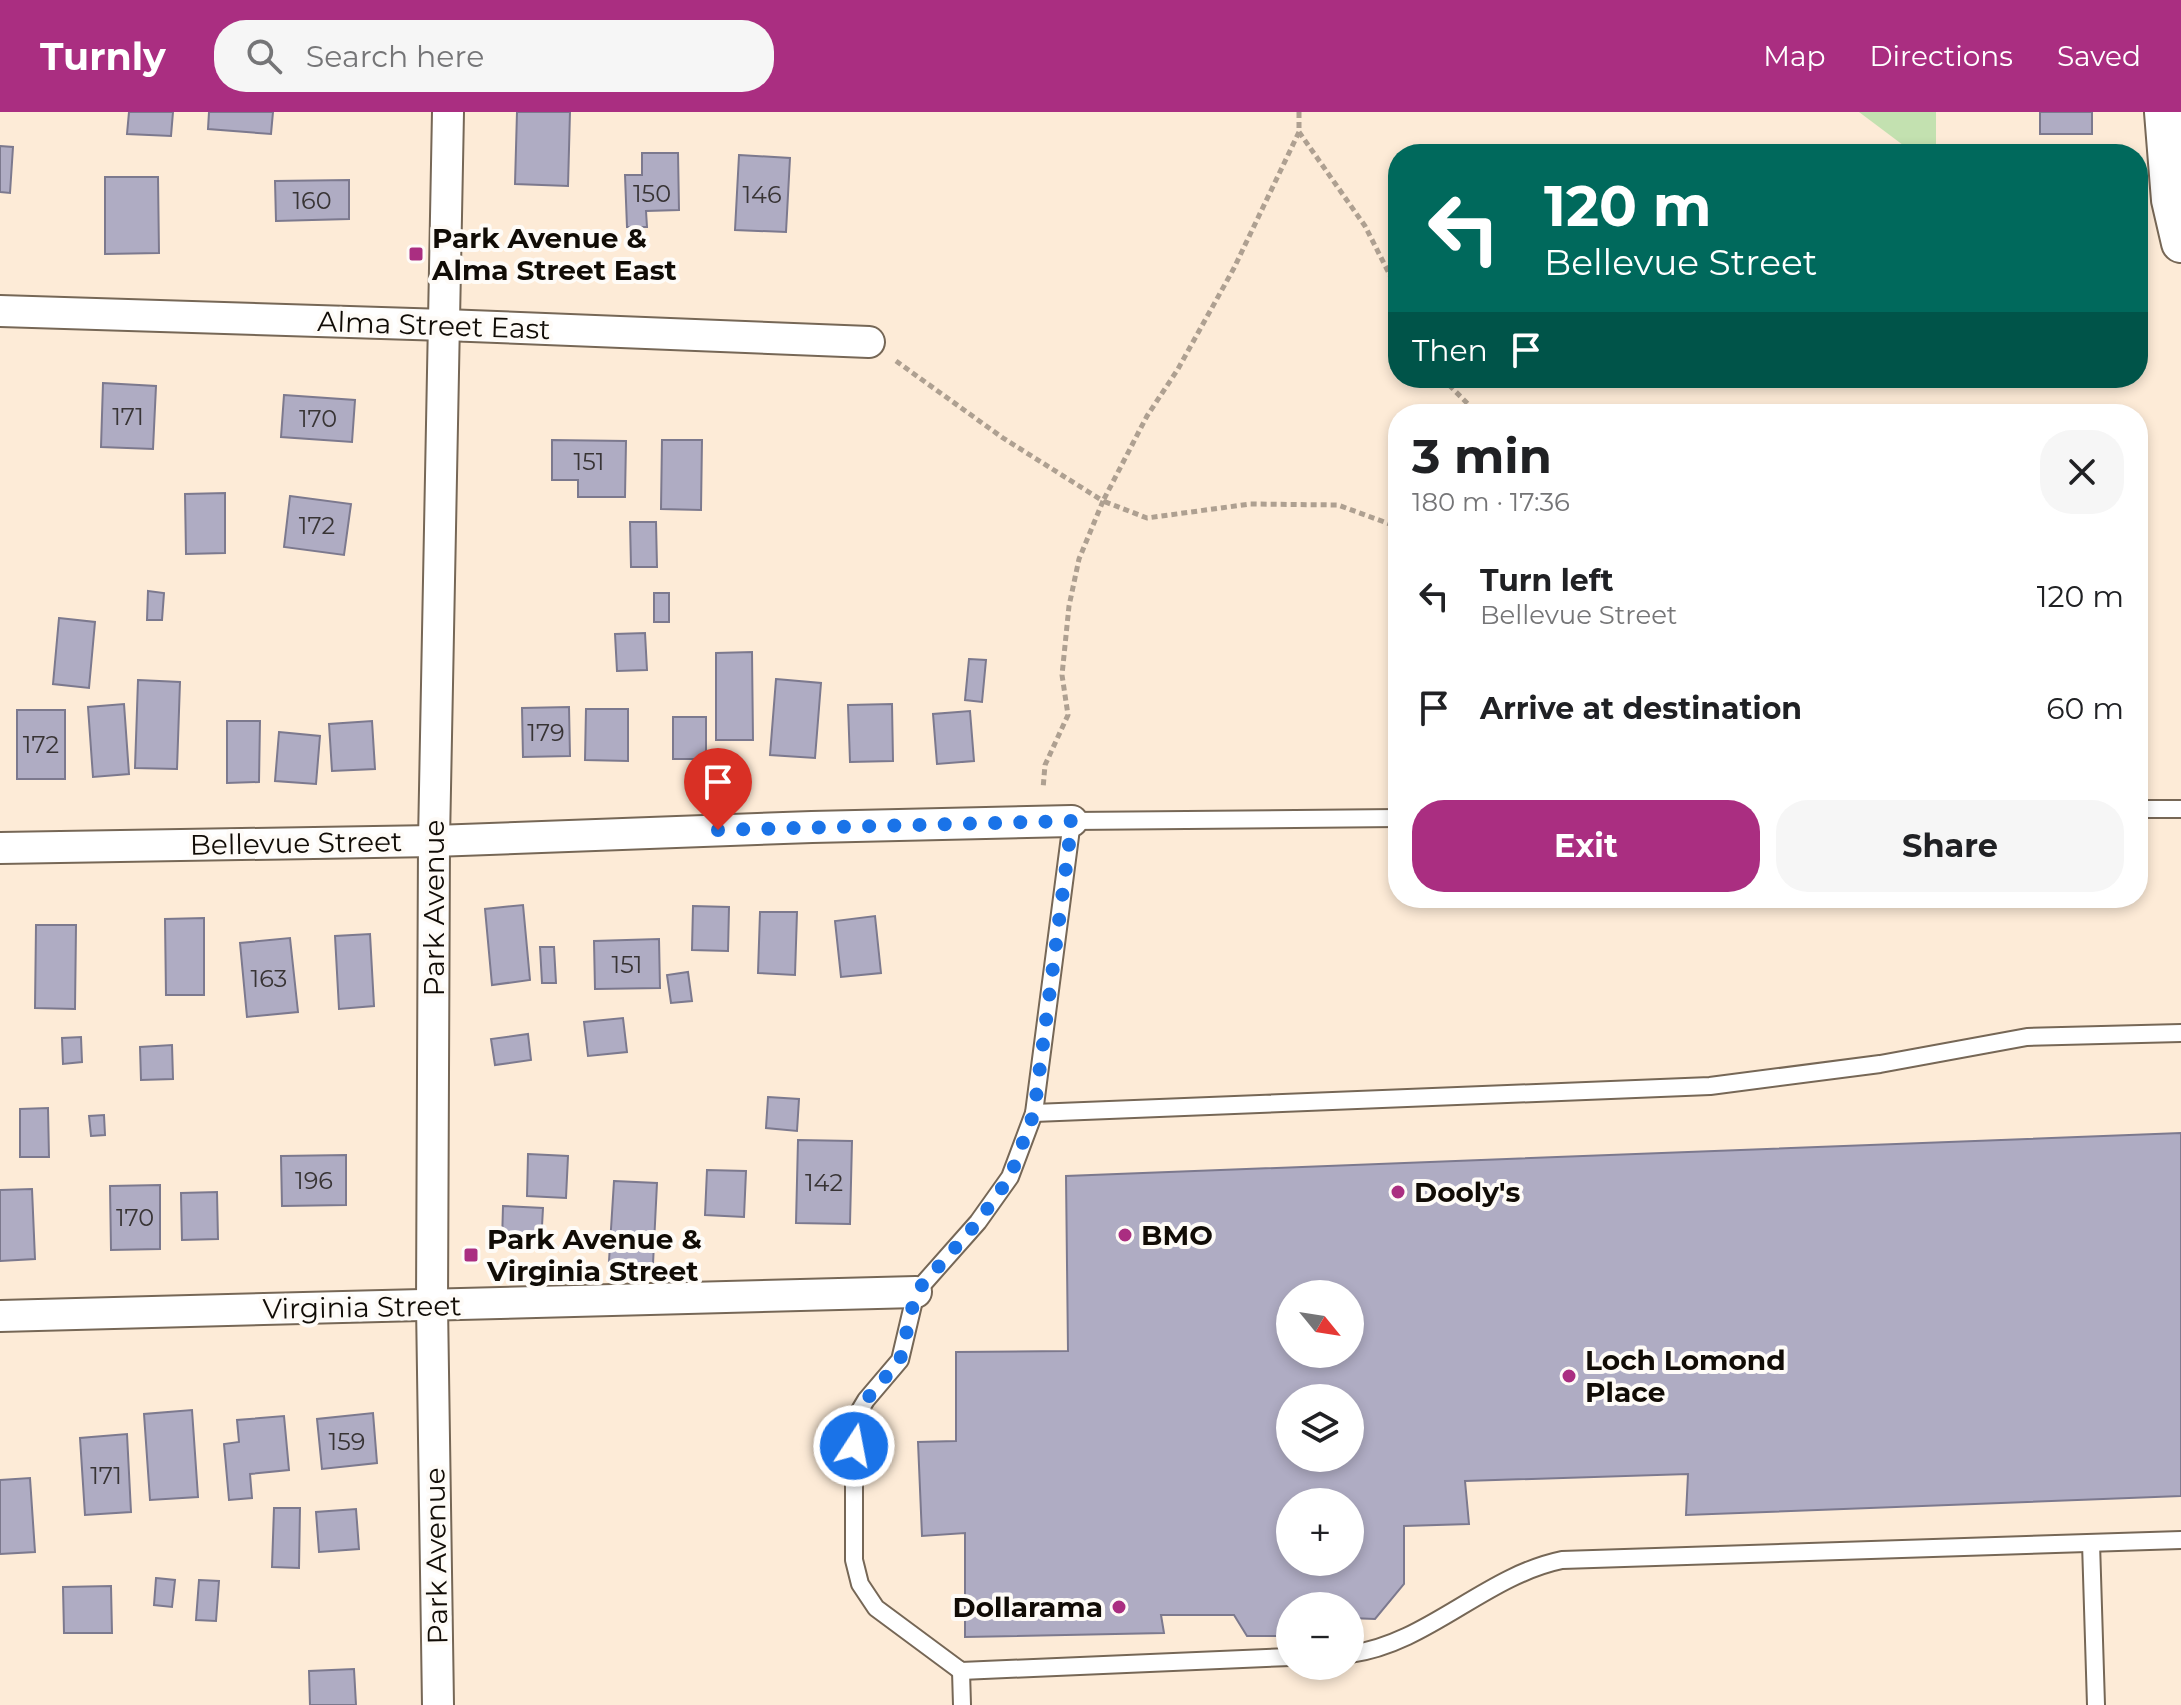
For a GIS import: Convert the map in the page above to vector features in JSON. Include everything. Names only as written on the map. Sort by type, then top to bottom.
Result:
[{"type":"street","name":"Park Avenue","points":[[438,1705],[432,1305],[434,841],[448,112]]},
{"type":"street","points":[[2164,112],[2171,200],[2181,243]]},
{"type":"street","name":"Alma Street East","points":[[0,311],[869,342]]},
{"type":"street","name":"Bellevue Street","points":[[0,848],[434,841],[1072,821]]},
{"type":"street","name":"Virginia Street","points":[[0,1316],[916,1292]]},
{"type":"lane","points":[[2148,809],[2181,809]]},
{"type":"lane","points":[[1276,1658],[961,1671],[876,1608],[860,1584],[854,1560],[854,1420],[866,1400],[900,1360],[916,1292],[978,1222],[1010,1177],[1034,1113],[1072,821],[1388,818]]},
{"type":"lane","points":[[1034,1113],[1710,1086],[1880,1064],[2027,1037],[2181,1033]]},
{"type":"lane","points":[[1364,1651],[1385,1646],[1509,1577],[1534,1566],[1562,1560],[2181,1540]]},
{"type":"lane","points":[[2091,1543],[2096,1705]]},
{"type":"lane","points":[[961,1671],[962,1705]]},
{"type":"path","points":[[1040,821],[1045,765],[1068,715],[1062,675],[1069,606],[1079,559],[1103,501],[1147,416],[1178,369],[1234,268],[1299,132],[1299,112]]},
{"type":"path","points":[[1299,132],[1365,226],[1388,271]]},
{"type":"path","points":[[869,342],[1003,438],[1103,501],[1147,518],[1250,504],[1338,505],[1388,523]]},
{"type":"path","points":[[1452,388],[1468,404]]},
{"type":"green space","points":[[1859,112],[1936,112],[1936,144],[1902,144]]},
{"type":"building","points":[[129,112],[173,112],[171,136],[127,134]]},
{"type":"building","points":[[209,112],[273,112],[271,134],[208,129]]},
{"type":"building","points":[[517,112],[570,112],[568,186],[515,184]]},
{"type":"building","points":[[2040,112],[2092,112],[2092,134],[2040,134]]},
{"type":"building","points":[[0,146],[13,147],[10,193],[0,192]]},
{"type":"building","points":[[642,153],[678,153],[679,210],[646,211],[647,227],[627,227],[625,175],[642,175]]},
{"type":"building","points":[[739,155],[790,158],[786,232],[735,230]]},
{"type":"building","points":[[105,177],[158,177],[159,253],[105,254]]},
{"type":"building","points":[[349,180],[349,219],[276,221],[275,181]]},
{"type":"building","points":[[103,383],[156,386],[153,449],[101,447]]},
{"type":"building","points":[[284,395],[355,400],[352,442],[281,437]]},
{"type":"building","points":[[552,440],[626,441],[625,497],[578,497],[578,480],[552,480]]},
{"type":"building","points":[[662,440],[702,440],[701,510],[661,509]]},
{"type":"building","points":[[225,493],[225,553],[186,554],[185,494]]},
{"type":"building","points":[[290,496],[351,504],[344,555],[284,547]]},
{"type":"building","points":[[630,522],[656,522],[657,567],[631,567]]},
{"type":"building","points":[[148,591],[164,593],[162,620],[147,620]]},
{"type":"building","points":[[654,593],[669,593],[669,622],[654,622]]},
{"type":"building","points":[[59,618],[95,622],[89,688],[53,684]]},
{"type":"building","points":[[645,633],[647,670],[617,671],[615,634]]},
{"type":"building","points":[[752,652],[753,740],[716,740],[716,653]]},
{"type":"building","points":[[969,659],[986,660],[982,702],[965,700]]},
{"type":"building","points":[[776,679],[821,683],[815,758],[770,755]]},
{"type":"building","points":[[138,680],[180,682],[177,769],[135,768]]},
{"type":"building","points":[[124,704],[129,774],[93,777],[88,707]]},
{"type":"building","points":[[892,704],[893,761],[850,762],[848,705]]},
{"type":"building","points":[[569,707],[570,756],[523,757],[522,708]]},
{"type":"building","points":[[586,709],[628,709],[628,761],[585,760]]},
{"type":"building","points":[[17,710],[65,710],[65,779],[17,779]]},
{"type":"building","points":[[970,711],[974,761],[937,764],[933,714]]},
{"type":"building","points":[[673,717],[706,717],[706,759],[673,759]]},
{"type":"building","points":[[227,721],[260,721],[259,782],[227,783]]},
{"type":"building","points":[[372,721],[375,769],[332,771],[329,724]]},
{"type":"building","points":[[279,732],[320,736],[316,784],[275,781]]},
{"type":"building","points":[[523,905],[530,980],[492,985],[485,909]]},
{"type":"building","points":[[693,906],[729,907],[728,951],[692,950]]},
{"type":"building","points":[[760,912],[797,912],[795,975],[758,973]]},
{"type":"building","points":[[875,916],[881,973],[841,977],[835,921]]},
{"type":"building","points":[[204,918],[204,995],[166,995],[165,919]]},
{"type":"building","points":[[36,925],[76,925],[75,1009],[35,1008]]},
{"type":"building","points":[[370,934],[374,1006],[339,1009],[335,936]]},
{"type":"building","points":[[290,938],[298,1012],[247,1017],[240,943]]},
{"type":"building","points":[[659,939],[660,988],[595,989],[594,941]]},
{"type":"building","points":[[540,947],[554,947],[556,983],[542,983]]},
{"type":"building","points":[[688,972],[692,1001],[671,1003],[667,975]]},
{"type":"building","points":[[623,1018],[627,1052],[588,1056],[584,1022]]},
{"type":"building","points":[[528,1034],[531,1060],[495,1065],[491,1039]]},
{"type":"building","points":[[81,1037],[82,1062],[63,1064],[62,1038]]},
{"type":"building","points":[[172,1045],[173,1079],[141,1080],[140,1047]]},
{"type":"building","points":[[768,1097],[799,1099],[797,1131],[766,1128]]},
{"type":"building","points":[[48,1108],[49,1157],[20,1157],[20,1109]]},
{"type":"building","points":[[104,1115],[105,1135],[91,1136],[89,1116]]},
{"type":"building","name":"Loch Lomond Place","points":[[2181,1133],[2181,1496],[1686,1515],[1688,1474],[1465,1481],[1469,1524],[1404,1526],[1404,1584],[1375,1619],[1364,1619],[1364,1592],[1276,1592],[1276,1636],[1247,1636],[1234,1615],[1161,1615],[1164,1633],[965,1637],[965,1533],[922,1536],[918,1442],[956,1441],[956,1352],[1068,1351],[1066,1176]]},
{"type":"building","points":[[798,1140],[852,1141],[850,1224],[796,1223]]},
{"type":"building","points":[[528,1154],[568,1156],[566,1198],[527,1196]]},
{"type":"building","points":[[346,1155],[346,1205],[282,1206],[281,1156]]},
{"type":"building","points":[[707,1170],[746,1171],[744,1217],[705,1215]]},
{"type":"building","points":[[614,1181],[657,1183],[653,1264],[609,1261]]},
{"type":"building","points":[[160,1185],[160,1249],[111,1250],[110,1186]]},
{"type":"building","points":[[32,1189],[35,1259],[0,1261],[0,1190]]},
{"type":"building","points":[[217,1192],[218,1239],[182,1240],[181,1193]]},
{"type":"building","points":[[503,1206],[543,1208],[541,1244],[502,1243]]},
{"type":"building","points":[[192,1410],[198,1497],[150,1500],[144,1414]]},
{"type":"building","points":[[373,1413],[377,1463],[322,1469],[317,1419]]},
{"type":"building","points":[[284,1416],[289,1470],[250,1474],[252,1498],[229,1500],[224,1444],[239,1442],[237,1420]]},
{"type":"building","points":[[127,1434],[131,1512],[85,1515],[80,1438]]},
{"type":"building","points":[[30,1478],[35,1552],[0,1554],[0,1480]]},
{"type":"building","points":[[274,1508],[300,1508],[299,1568],[272,1567]]},
{"type":"building","points":[[356,1509],[359,1549],[319,1552],[316,1512]]},
{"type":"building","points":[[156,1578],[175,1580],[172,1607],[154,1605]]},
{"type":"building","points":[[199,1580],[219,1581],[216,1621],[196,1620]]},
{"type":"building","points":[[111,1586],[112,1633],[64,1633],[63,1587]]},
{"type":"building","points":[[354,1669],[356,1705],[310,1705],[309,1671]]},
{"type":"place","name":"Park Avenue & Alma Street East","points":[[416,254]]},
{"type":"place","name":"Dooly's","points":[[1398,1192]]},
{"type":"place","name":"BMO","points":[[1125,1235]]},
{"type":"place","name":"Park Avenue & Virginia Street","points":[[471,1255]]},
{"type":"place","name":"Loch Lomond Place","points":[[1569,1376]]},
{"type":"place","name":"Dollarama","points":[[1119,1607]]},
{"type":"route","points":[[718,830],[1072,821],[1034,1113],[1010,1177],[978,1222],[916,1292],[900,1360],[866,1400],[854,1420],[854,1446]]}]
